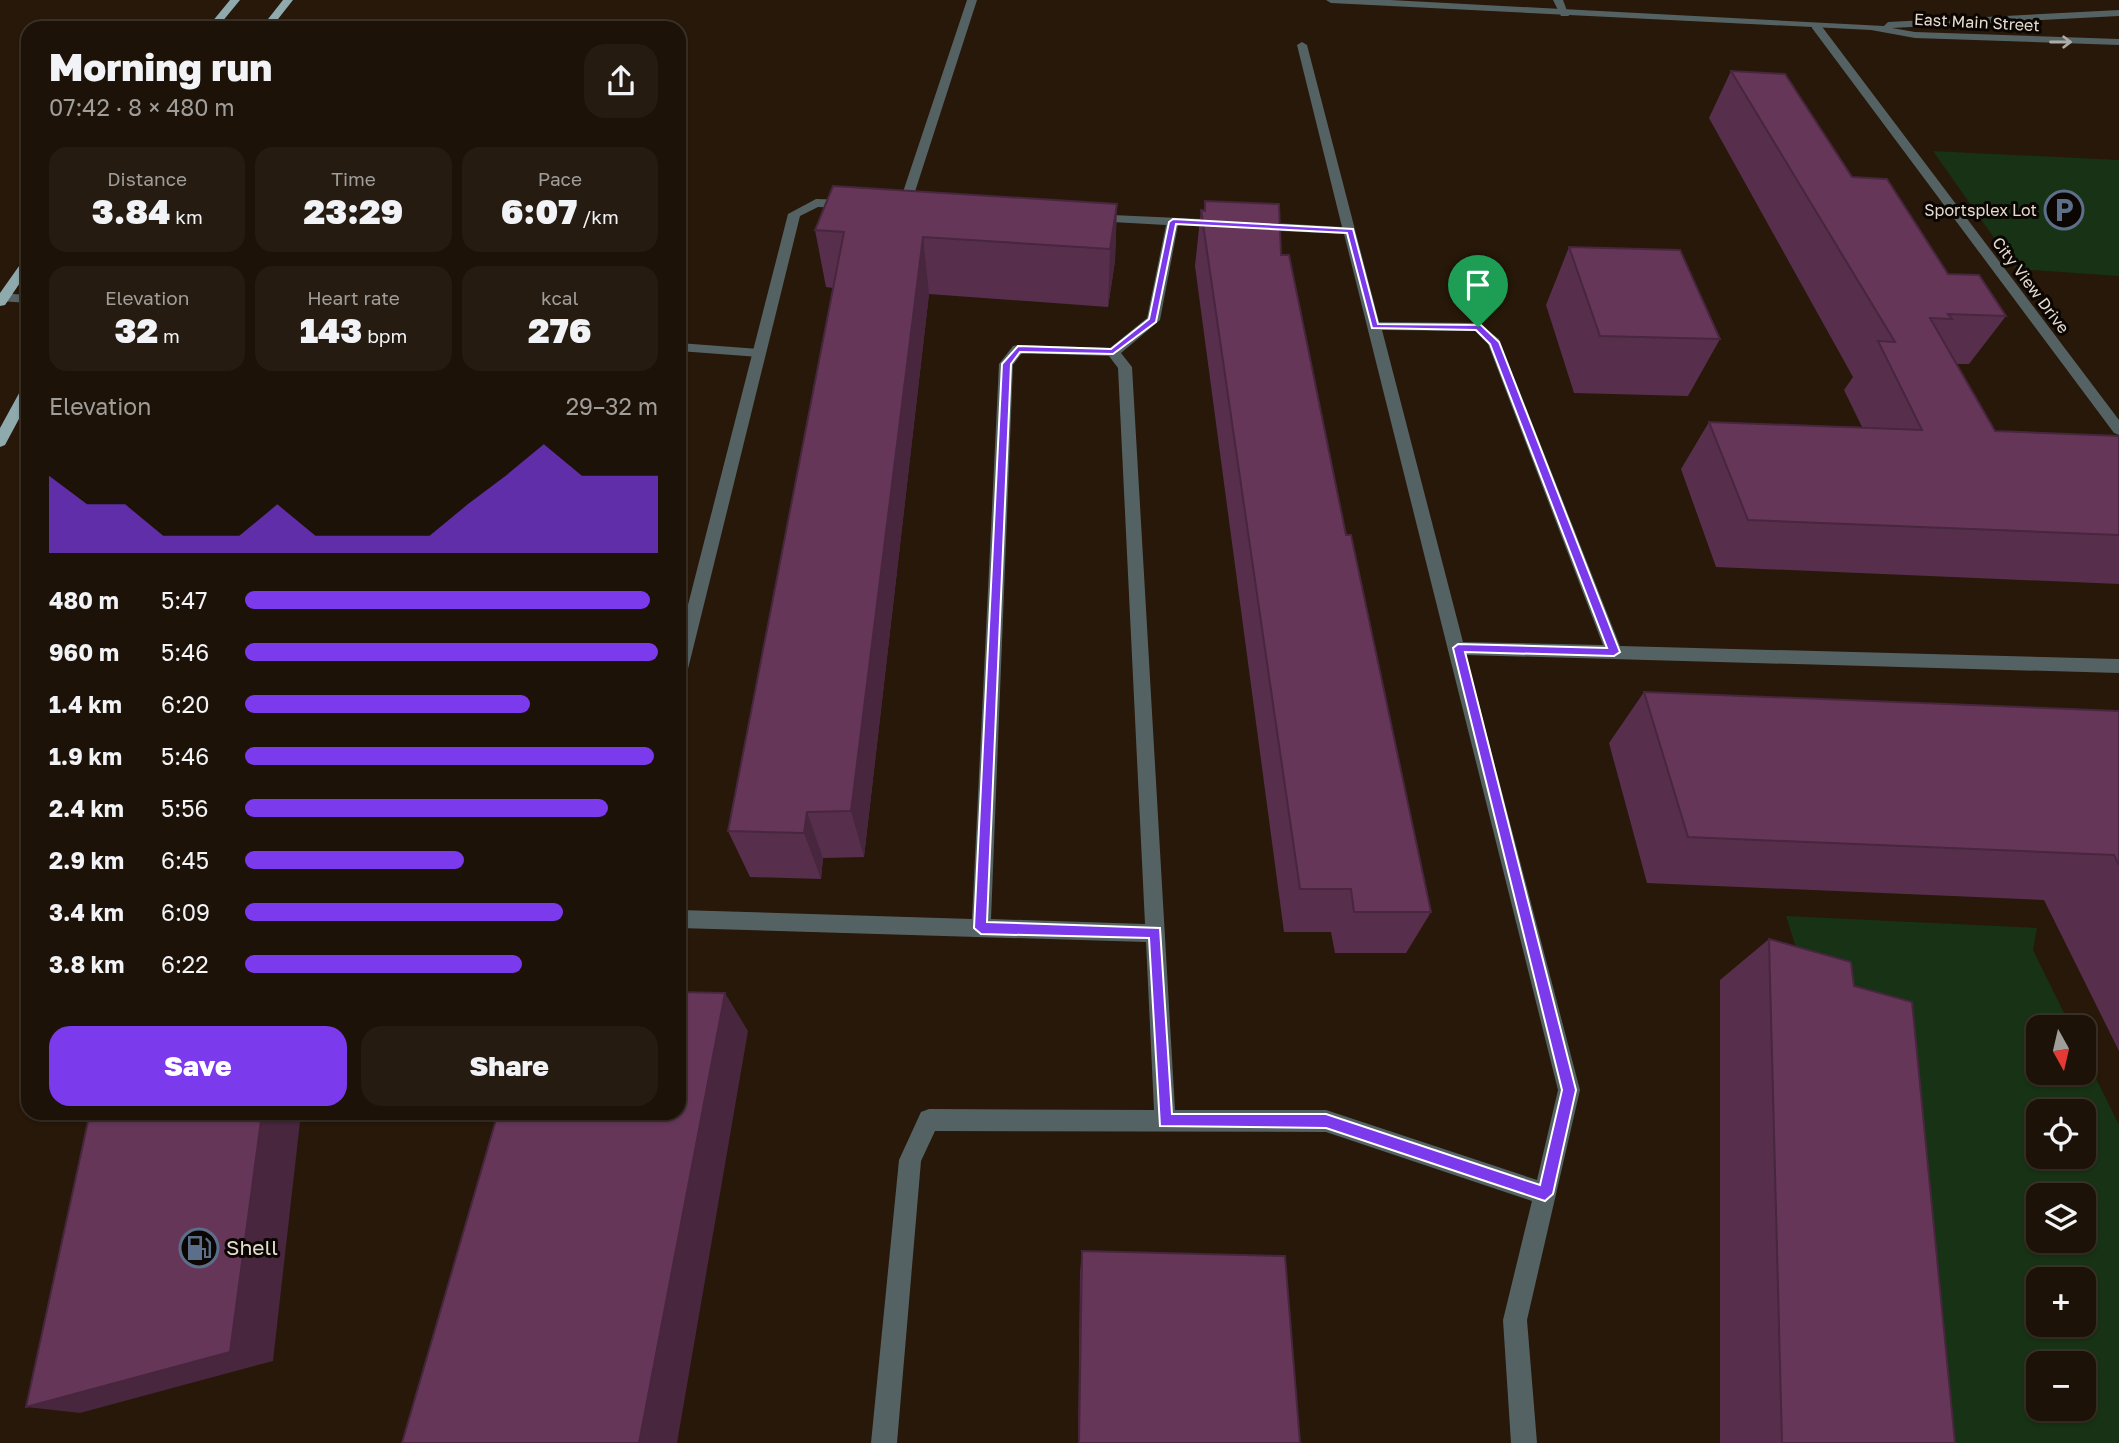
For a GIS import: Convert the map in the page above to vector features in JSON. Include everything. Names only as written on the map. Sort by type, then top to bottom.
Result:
[{"type":"main road","points":[[218,21],[235,0]]},
{"type":"main road","points":[[271,21],[288,0]]},
{"type":"main road","points":[[276,15],[303,0]]},
{"type":"main road","points":[[1,299],[21,272]]},
{"type":"main road","points":[[0,442],[21,402]]},
{"type":"street","points":[[905,207],[972,0]]},
{"type":"street","name":"East Main Street","points":[[1331,0],[1565,14],[1871,27],[1915,35],[2117,42]]},
{"type":"street","points":[[1558,0],[1565,14]]},
{"type":"street","points":[[1871,27],[1915,22],[2119,13]]},
{"type":"street","name":"City View Drive","points":[[1816,26],[2119,430]]},
{"type":"street","points":[[1302,45],[1569,1090],[1515,1320],[1524,1443]]},
{"type":"street","points":[[686,645],[793,214],[816,203],[867,205]]},
{"type":"street","points":[[1079,217],[1351,231]]},
{"type":"street","points":[[981,928],[1006,364],[1018,349],[1113,352],[1153,320],[1173,222]]},
{"type":"street","points":[[1,299],[21,299]]},
{"type":"street","points":[[1375,326],[1478,327],[1494,342],[1614,652]]},
{"type":"street","points":[[686,348],[759,353]]},
{"type":"street","points":[[1113,352],[1125,367],[1165,1121]]},
{"type":"street","points":[[1458,648],[2119,666]]},
{"type":"street","points":[[686,919],[1155,933]]},
{"type":"street","points":[[884,1443],[910,1160],[929,1120],[1326,1121],[1545,1194]]},
{"type":"green space","name":"Sportsplex Lot","points":[[1933,151],[2119,160],[2119,276],[2016,269]]},
{"type":"green space","points":[[1786,916],[2037,928],[2033,950],[2065,1015],[2026,1015],[2026,1085],[2096,1085],[2096,1078],[2119,1125],[2119,1443],[1922,1443],[1803,970]]},
{"type":"building","points":[[1731,71],[1785,74],[1852,177],[1887,179],[1948,274],[1979,275],[2006,316],[1948,314],[1952,319],[1930,318],[1995,431],[2119,436],[2119,535],[1748,520],[1709,422],[1922,430],[1878,341],[1895,342]]},
{"type":"building","points":[[833,186],[1117,204],[1110,249],[923,237],[851,811],[807,812],[804,833],[728,831],[844,232],[815,230]]},
{"type":"building","points":[[1205,201],[1279,204],[1281,255],[1289,255],[1346,535],[1351,535],[1431,912],[1354,912],[1351,889],[1300,889],[1201,210],[1205,211]]},
{"type":"building","points":[[1569,247],[1680,250],[1720,339],[1600,336]]},
{"type":"building","points":[[1644,692],[2119,711],[2119,865],[2114,855],[1688,837]]},
{"type":"building","points":[[1769,939],[1851,962],[1854,986],[1912,1002],[1955,1443],[1782,1443]]},
{"type":"building","points":[[686,992],[725,993],[639,1443],[402,1443],[496,1120],[686,1120]]},
{"type":"building","name":"Shell","points":[[88,1120],[261,1120],[230,1352],[26,1407]]},
{"type":"building","points":[[1082,1251],[1285,1256],[1300,1443],[1079,1443]]},
{"type":"place","name":"Sportsplex Lot","points":[[2064,210]]},
{"type":"place","name":"Shell","points":[[199,1248]]},
{"type":"route","points":[[1173,222],[1351,231],[1375,326],[1478,327],[1494,342],[1614,652],[1458,648],[1569,1090],[1545,1194],[1326,1121],[1165,1121],[1155,933],[981,928],[1006,364],[1018,349],[1113,352],[1153,320],[1173,222]]}]
